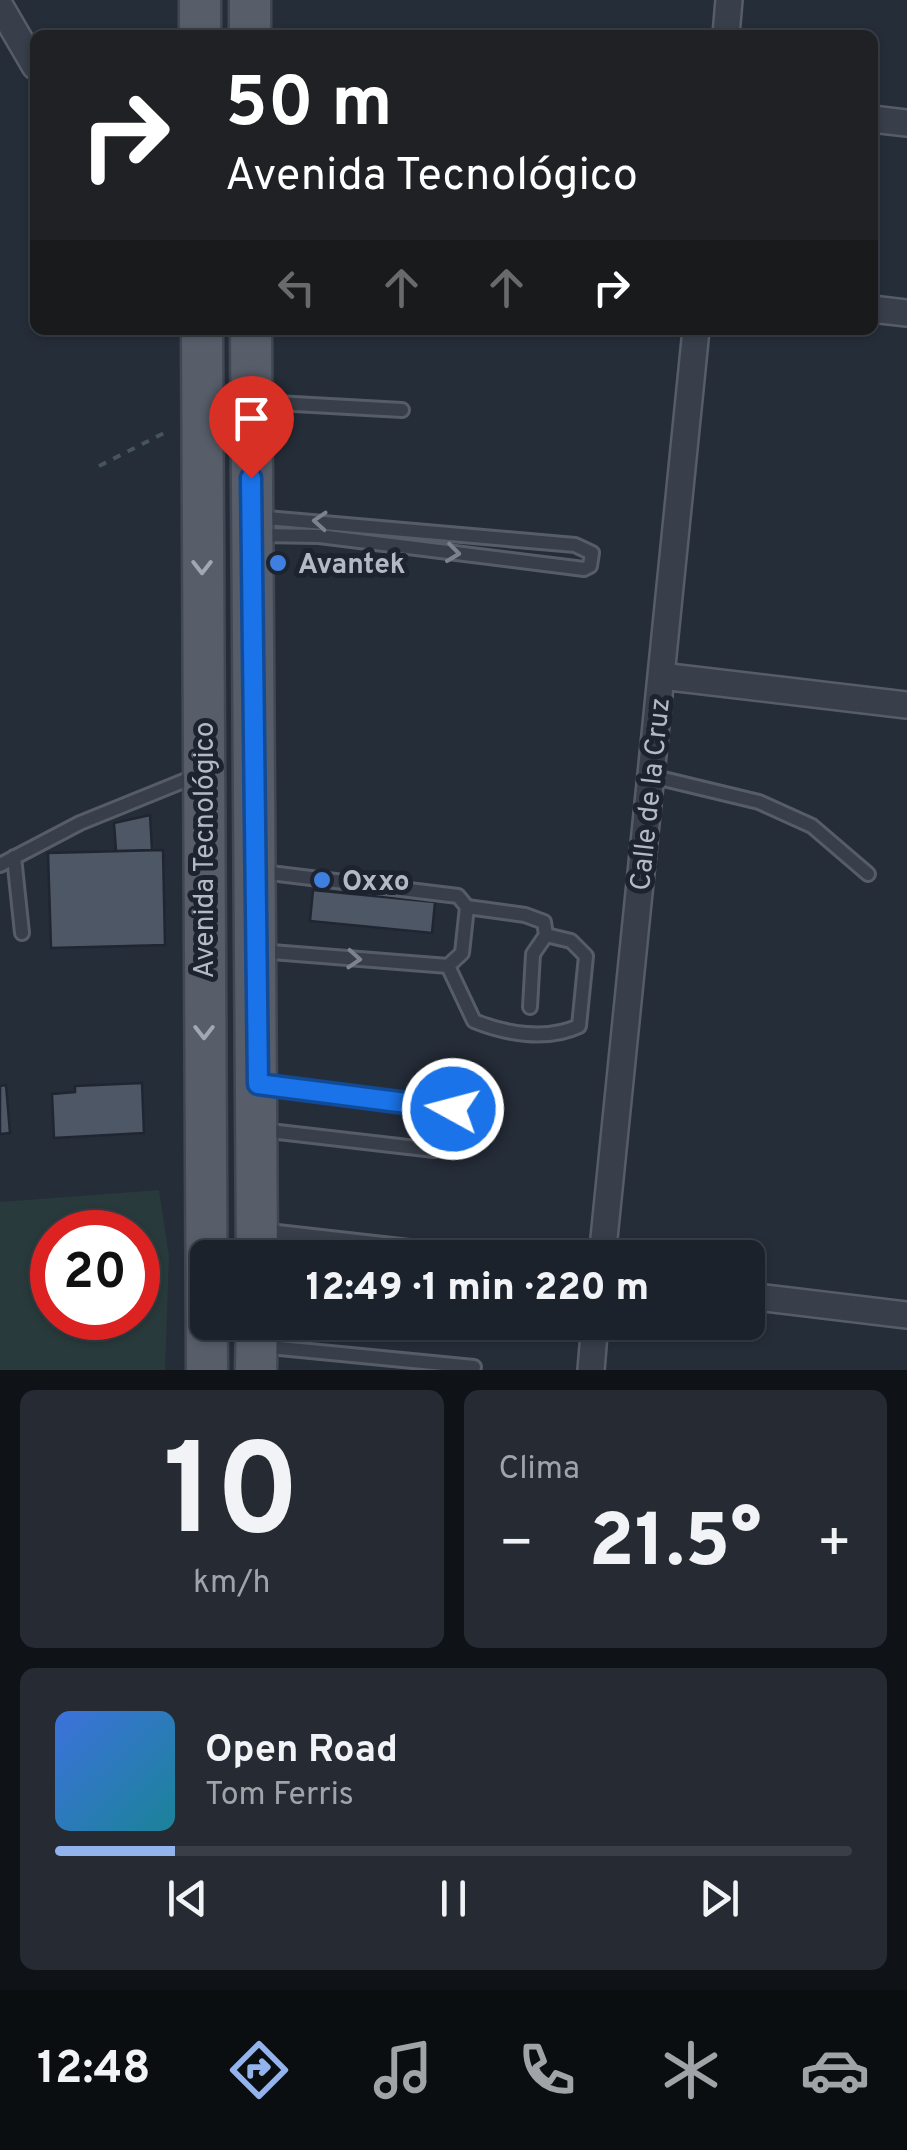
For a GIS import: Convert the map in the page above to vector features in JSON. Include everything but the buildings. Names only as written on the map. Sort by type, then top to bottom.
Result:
[{"type":"main road","points":[[200,0],[200,30]]},
{"type":"main road","points":[[250,0],[250,30]]},
{"type":"main road","name":"Avenida Tecnológico","points":[[202,335],[207,1370]]},
{"type":"main road","name":"Avenida Tecnológico","points":[[251,335],[258,1240]]},
{"type":"street","points":[[726,30],[729,0]]},
{"type":"street","points":[[0,6],[30,57]]},
{"type":"street","points":[[878,120],[907,123]]},
{"type":"street","points":[[878,310],[907,312]]},
{"type":"street","name":"Calle de la Cruz","points":[[604,1240],[695,335]]},
{"type":"street","points":[[661,676],[907,705]]},
{"type":"street","points":[[765,1298],[907,1315]]},
{"type":"street","points":[[590,1370],[594,1340]]},
{"type":"lane","points":[[251,401],[402,410]]},
{"type":"lane","points":[[251,526],[575,545],[592,553],[590,566],[584,570],[251,526]]},
{"type":"lane","points":[[0,864],[80,823],[203,774]]},
{"type":"lane","points":[[651,776],[776,810],[812,826],[868,874]]},
{"type":"lane","points":[[14,857],[22,932]]},
{"type":"lane","points":[[254,871],[458,896],[467,907],[526,915],[544,922],[546,935],[533,954],[530,1006]]},
{"type":"lane","points":[[257,951],[448,966],[462,954],[467,907]]},
{"type":"lane","points":[[448,966],[474,1021],[498,1030],[560,1035],[579,1026],[586,956],[572,941],[546,935]]},
{"type":"lane","points":[[258,1084],[453,1109]]},
{"type":"lane","points":[[258,1130],[434,1150]]},
{"type":"lane","points":[[256,1346],[474,1367]]},
{"type":"path","points":[[99,466],[156,434],[203,420]]},
{"type":"shaded area","points":[[159,1190],[169,1257],[165,1370],[0,1370],[0,1202]]},
{"type":"place","name":"Avantek","points":[[278,563]]},
{"type":"place","name":"Oxxo","points":[[322,880]]},
{"type":"route","points":[[251,478],[258,1084],[453,1109]]}]
